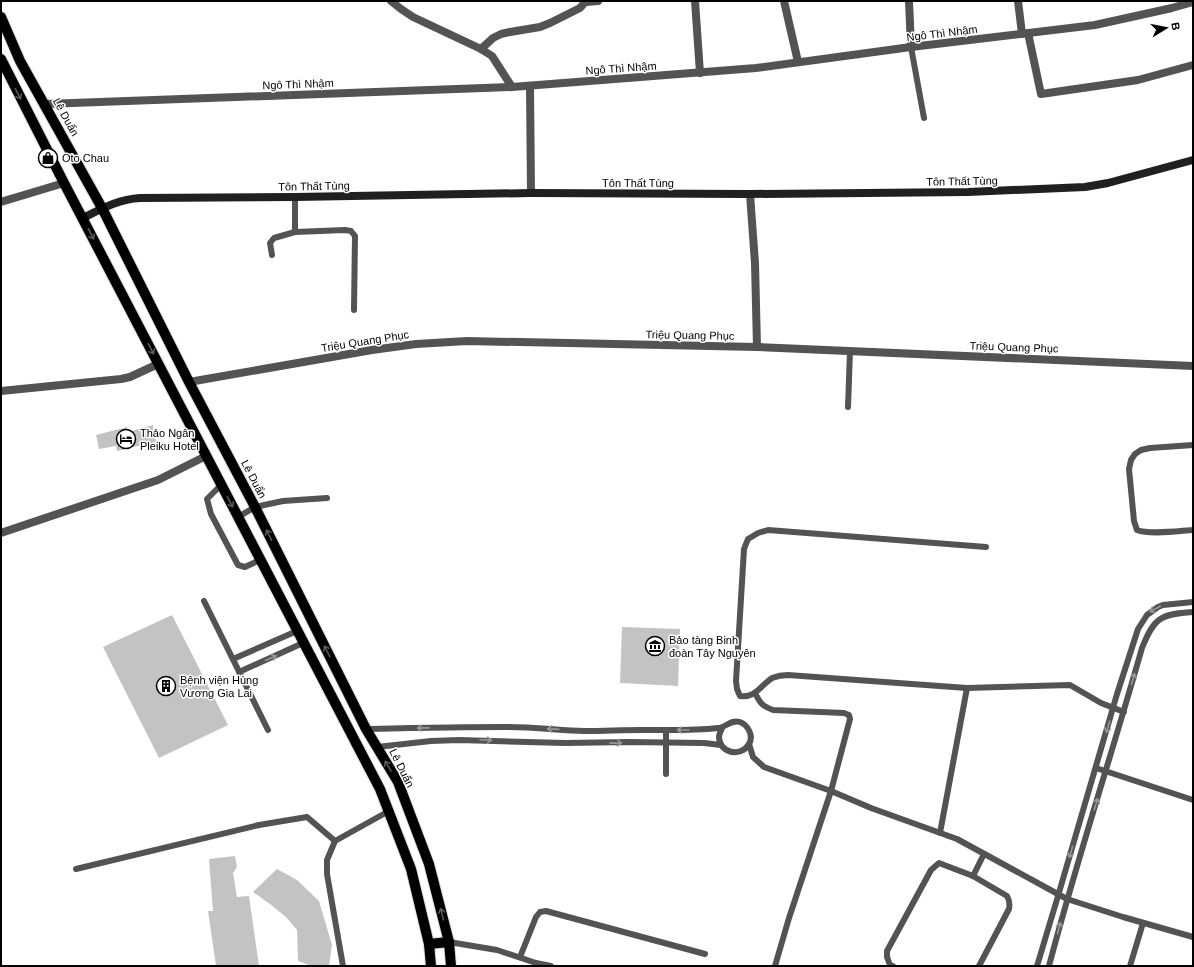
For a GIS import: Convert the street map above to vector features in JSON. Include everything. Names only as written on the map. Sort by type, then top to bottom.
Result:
[{"type":"main road","name":"Lê Duẩn","points":[[1,17],[20,61],[102,208],[189,382],[255,507],[366,729],[398,782],[429,864],[449,942],[451,966]]},
{"type":"main road","points":[[2,64],[380,789],[411,869],[429,944],[431,966]]},
{"type":"main road","points":[[429,944],[449,942]]},
{"type":"street","points":[[391,1],[401,10],[413,17],[481,49],[492,56],[512,87]]},
{"type":"street","points":[[481,49],[493,38],[510,32],[540,27],[580,8],[586,2],[598,1]]},
{"type":"street","points":[[695,1],[700,73]]},
{"type":"street","points":[[784,1],[798,62]]},
{"type":"street","points":[[909,1],[911,47]]},
{"type":"street","points":[[1018,1],[1041,94],[1138,80],[1193,65]]},
{"type":"street","name":"Ngô Thì Nhậm","points":[[45,104],[512,87],[700,73],[756,68],[911,47],[1095,25],[1193,2]]},
{"type":"street","points":[[530,86],[531,193]]},
{"type":"street","name":"Tôn Thất Tùng","points":[[83,218],[102,208],[129,199],[140,198],[531,193],[750,194],[968,192],[1085,187],[1108,183],[1193,160]]},
{"type":"street","points":[[1,202],[64,183]]},
{"type":"street","points":[[750,194],[755,263],[757,347]]},
{"type":"street","name":"Triệu Quang Phục","points":[[189,382],[372,350],[416,344],[467,341],[757,347],[1193,366]]},
{"type":"street","points":[[1,391],[122,379],[130,377],[158,364]]},
{"type":"street","points":[[1,533],[158,480],[206,456]]},
{"type":"lane","points":[[911,47],[924,118]]},
{"type":"lane","points":[[295,197],[295,232]]},
{"type":"lane","points":[[272,255],[270,243],[274,238],[295,232],[351,231],[355,236],[354,310]]},
{"type":"lane","points":[[848,407],[850,351]]},
{"type":"lane","points":[[1193,445],[1141,450],[1135,454],[1131,460],[1129,469],[1134,521],[1137,530],[1149,532],[1193,530]]},
{"type":"lane","points":[[221,485],[207,499],[211,514],[238,565],[245,566],[260,560]]},
{"type":"lane","points":[[238,516],[255,507],[283,501],[327,498]]},
{"type":"lane","points":[[986,547],[768,530],[758,533],[748,539],[744,549],[736,681],[740,696],[746,697],[755,693],[772,678],[788,675],[967,688],[1070,685],[1101,702],[1124,712]]},
{"type":"lane","points":[[204,601],[268,730]]},
{"type":"lane","points":[[1036,966],[1138,629],[1142,620],[1152,611],[1163,605],[1193,602]]},
{"type":"lane","points":[[1049,966],[1067,899],[1124,712],[1138,659],[1148,632],[1158,620],[1170,614],[1193,612]]},
{"type":"lane","points":[[233,659],[297,631]]},
{"type":"lane","points":[[239,672],[303,643]]},
{"type":"lane","points":[[1129,656],[1138,659]]},
{"type":"lane","points":[[940,833],[967,688]]},
{"type":"lane","points":[[755,693],[760,704],[772,710],[844,713],[849,715],[850,719],[830,791],[775,966]]},
{"type":"lane","points":[[733,721],[740,722],[750,731],[751,738],[749,744],[743,750],[735,753],[727,751],[721,745],[719,736],[722,728],[733,721]]},
{"type":"lane","points":[[366,729],[507,727],[583,731],[702,730],[722,728]]},
{"type":"lane","points":[[506,741],[507,727]]},
{"type":"lane","points":[[458,728],[459,740]]},
{"type":"lane","points":[[666,730],[666,774]]},
{"type":"lane","points":[[583,731],[584,743]]},
{"type":"lane","points":[[377,747],[431,741],[459,740],[584,743],[704,743],[721,745]]},
{"type":"lane","points":[[749,744],[753,757],[764,767],[966,843],[1058,896],[1193,937]]},
{"type":"lane","points":[[1096,768],[1193,800]]},
{"type":"lane","points":[[343,966],[326,874],[327,860],[335,841],[389,811]]},
{"type":"lane","points":[[76,869],[258,825],[307,817],[335,841]]},
{"type":"lane","points":[[1079,826],[1088,830]]},
{"type":"lane","points":[[973,876],[984,854]]},
{"type":"lane","points":[[893,966],[890,965],[887,957],[887,951],[931,870],[939,863],[973,876],[1007,896],[1010,903],[1009,909],[979,966]]},
{"type":"lane","points":[[520,957],[536,917],[540,912],[546,911],[705,954]]},
{"type":"lane","points":[[1130,966],[1143,923]]},
{"type":"lane","points":[[449,942],[496,950],[536,963],[551,966]]},
{"type":"lane","points":[[1044,942],[1054,945]]},
{"type":"building","name":"Thảo Ngân Pleiku Hotel","points":[[153,425],[156,442],[117,451],[116,446],[99,449],[96,435],[127,427],[128,432]]},
{"type":"building","name":"Bệnh viện Hùng Vương Gia Lai","points":[[172,615],[228,725],[159,758],[103,647]]},
{"type":"building","points":[[622,627],[680,629],[678,686],[620,683]]},
{"type":"building","points":[[235,856],[237,867],[233,873],[237,897],[249,896],[259,966],[216,966],[208,911],[213,911],[209,859]]},
{"type":"building","points":[[277,869],[297,880],[319,901],[332,945],[329,966],[312,966],[298,961],[297,930],[286,917],[253,892]]},
{"type":"place","name":"Oto Chau","points":[[48,158]]},
{"type":"place","name":"Thảo Ngân Pleiku Hotel","points":[[126,439]]},
{"type":"place","name":"Bảo tàng Binh đoàn Tây Nguyên","points":[[655,646]]},
{"type":"place","name":"Bệnh viện Hùng Vương Gia Lai","points":[[166,686]]}]
